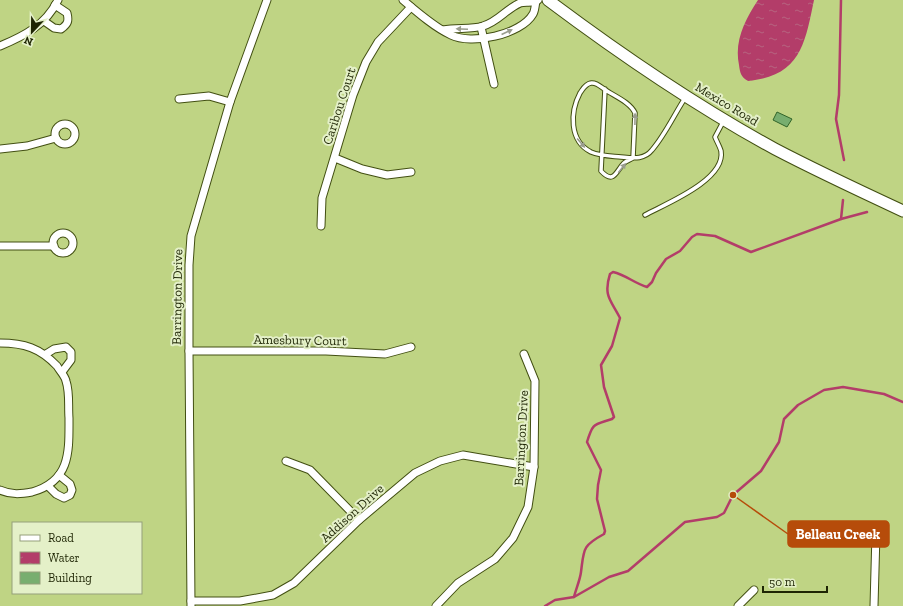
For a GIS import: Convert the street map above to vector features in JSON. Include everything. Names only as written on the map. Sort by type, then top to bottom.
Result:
[{"type":"main road","name":"Mexico Road","points":[[548,0],[587,29],[686,96],[724,119],[782,152],[903,211]]},
{"type":"street","name":"Barrington Drive","points":[[191,604],[188,351],[189,265],[191,236],[230,102],[267,0]]},
{"type":"street","points":[[403,0],[411,7],[451,36],[464,39],[483,38],[505,34],[526,21],[534,13],[537,1],[520,3],[496,21],[481,27],[467,29],[451,28],[443,30]]},
{"type":"street","points":[[0,46],[34,30],[44,20],[56,3],[67,13],[69,19],[67,25],[61,29],[54,28],[44,20]]},
{"type":"street","name":"Caribou Court","points":[[322,226],[322,198],[353,95],[366,62],[378,42],[411,7]]},
{"type":"street","points":[[481,27],[494,84]]},
{"type":"street","points":[[179,99],[208,96],[230,102]]},
{"type":"street","points":[[0,149],[27,146],[56,138]]},
{"type":"street","points":[[335,158],[362,169],[387,175],[411,172]]},
{"type":"street","points":[[0,246],[54,246]]},
{"type":"street","points":[[0,343],[13,343],[31,347],[46,354],[62,372],[66,381],[68,395],[69,444],[66,463],[59,475],[48,486],[20,495],[0,490]]},
{"type":"street","points":[[46,354],[59,347],[66,347],[71,352],[71,360],[62,372]]},
{"type":"street","name":"Amesbury Court","points":[[188,351],[326,351],[385,354],[411,347]]},
{"type":"street","name":"Barrington Drive","points":[[436,606],[458,583],[496,559],[513,538],[528,507],[534,467],[535,381],[524,354]]},
{"type":"street","name":"Addison Drive","points":[[191,604],[240,601],[273,595],[294,583],[359,520],[415,473],[440,461],[463,455],[534,467]]},
{"type":"street","points":[[286,461],[310,470],[359,520]]},
{"type":"street","points":[[48,486],[56,494],[64,498],[70,495],[72,490],[70,484],[59,475]]},
{"type":"street","points":[[874,606],[876,533]]},
{"type":"street","points":[[738,606],[754,590]]},
{"type":"lane","points":[[633,158],[635,113],[632,107],[596,83],[590,83],[585,86],[574,108],[573,121],[575,133],[580,144],[591,152],[603,155],[633,158],[643,157],[652,150],[686,96]]},
{"type":"lane","points":[[604,89],[603,155],[601,171],[606,176],[611,177],[616,175],[624,163],[633,158]]},
{"type":"lane","points":[[645,215],[698,187],[708,178],[720,160],[721,151],[715,137],[724,119]]},
{"type":"water","points":[[758,0],[814,0],[803,43],[798,55],[790,65],[766,78],[748,81],[740,73],[738,56],[739,39],[745,23]]},
{"type":"building","points":[[777,112],[792,119],[787,127],[773,120]]},
{"type":"waterway","points":[[841,0],[839,95],[836,119],[844,160]]},
{"type":"waterway","points":[[841,219],[843,200]]},
{"type":"waterway","points":[[574,597],[580,578],[585,549],[588,545],[604,534],[605,531],[597,499],[601,470],[587,442],[595,425],[614,417],[604,387],[601,365],[612,346],[620,318],[609,298],[607,288],[610,274],[613,272],[618,273],[647,287],[652,282],[656,273],[666,259],[680,251],[692,237],[697,234],[715,236],[751,252],[841,219],[867,212]]},
{"type":"waterway","points":[[545,606],[555,600],[574,597],[609,577],[628,571],[685,522],[717,517],[724,513],[733,495],[761,471],[779,442],[784,419],[798,405],[824,390],[843,387],[884,394],[903,402]]},
{"type":"place","name":"Belleau Creek","points":[[733,495]]}]
